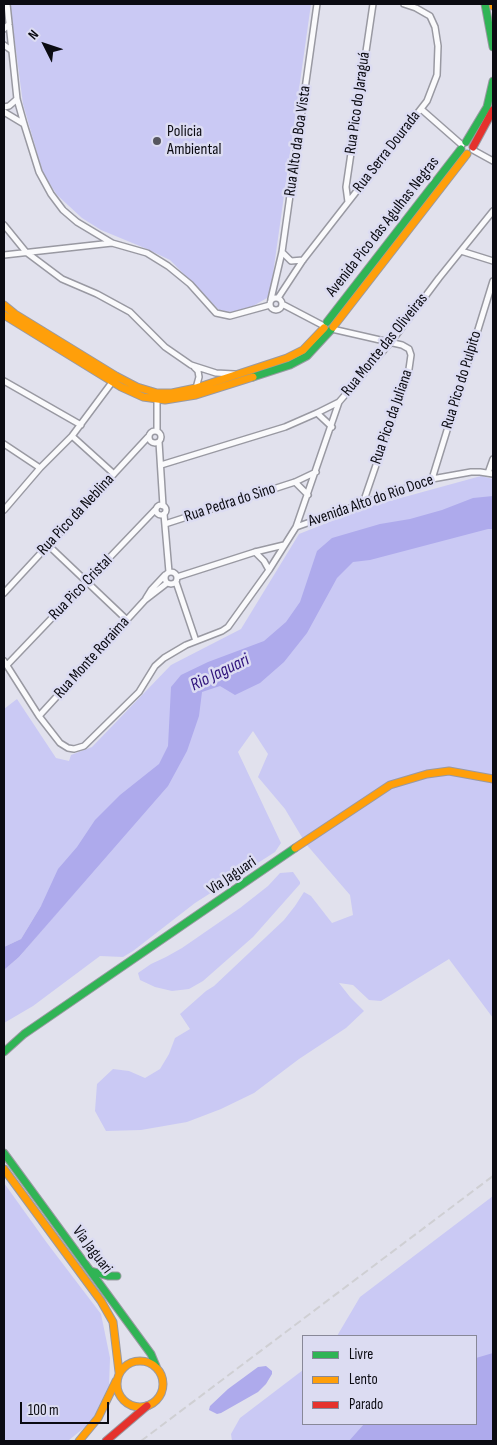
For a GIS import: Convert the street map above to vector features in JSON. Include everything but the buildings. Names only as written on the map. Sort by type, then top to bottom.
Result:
[{"type":"street","points":[[7,4],[17,99],[39,172],[51,194],[63,210],[78,222],[112,243],[147,253],[168,266],[190,284],[216,313],[230,316],[274,300],[282,304],[278,310],[274,309],[274,300]]},
{"type":"street","name":"Rua Alto da Boa Vista","points":[[274,300],[317,4]]},
{"type":"street","name":"Rua Pico do Jaraguá","points":[[348,202],[346,187],[373,4]]},
{"type":"street","name":"Rua Serra Dourada","points":[[274,300],[303,260],[428,101],[437,75],[438,46],[435,27],[430,16],[404,4]]},
{"type":"street","points":[[486,4],[493,47]]},
{"type":"street","points":[[4,29],[9,24]]},
{"type":"street","points":[[4,45],[11,50]]},
{"type":"street","name":"Avenida Pico das Agulhas Negras","points":[[467,148],[487,107],[493,81]]},
{"type":"street","points":[[4,107],[9,106],[17,99]]},
{"type":"street","points":[[421,109],[467,148],[493,161]]},
{"type":"street","name":"Avenida Pico das Agulhas Negras","points":[[4,305],[134,393],[173,400],[196,395],[290,365],[307,356],[467,148],[493,110]]},
{"type":"street","points":[[4,112],[24,124]]},
{"type":"street","name":"Rua Monte das Oliveiras","points":[[161,465],[285,427],[339,402],[391,342],[493,211]]},
{"type":"street","points":[[4,225],[26,252],[62,279],[97,294],[130,312],[165,347],[198,371],[199,377],[196,388]]},
{"type":"street","points":[[4,255],[112,243]]},
{"type":"street","points":[[461,251],[493,261]]},
{"type":"street","points":[[282,252],[291,261],[303,260]]},
{"type":"street","name":"Rua Pico do Pulpito","points":[[432,479],[493,281]]},
{"type":"street","name":"Rua Pico da Juliana","points":[[282,304],[329,327],[391,342],[409,349],[412,360],[363,503]]},
{"type":"street","name":"Rua Pico da Juliana","points":[[278,310],[294,311]]},
{"type":"street","name":"Avenida Pico das Agulhas Negras","points":[[4,314],[115,379]]},
{"type":"street","name":"Avenida Pico das Agulhas Negras","points":[[157,397],[196,388],[287,358],[303,350],[329,327]]},
{"type":"street","points":[[192,365],[216,373],[237,374]]},
{"type":"street","points":[[5,508],[40,468],[72,436],[115,379]]},
{"type":"street","points":[[4,381],[81,425]]},
{"type":"street","points":[[157,397],[151,442],[159,442]]},
{"type":"street","points":[[296,527],[332,427],[339,402]]},
{"type":"street","points":[[317,413],[332,427]]},
{"type":"street","points":[[152,433],[161,436],[159,442],[163,506],[166,509],[164,514],[168,573],[165,580],[167,583],[174,584],[177,579],[255,552],[285,544]]},
{"type":"street","name":"Rua Pico da Neblina","points":[[4,593],[152,433]]},
{"type":"street","points":[[72,436],[114,474]]},
{"type":"street","points":[[4,444],[40,468]]},
{"type":"street","points":[[491,474],[493,459]]},
{"type":"street","name":"Rua Pedra do Sino","points":[[165,524],[295,482],[316,472]]},
{"type":"street","name":"Avenida Alto do Rio Doce","points":[[5,663],[39,716],[64,746],[74,749],[84,746],[139,692],[155,666],[164,658],[228,627],[296,527],[432,479],[471,472],[491,474]]},
{"type":"street","name":"Rua Pedra do Sino","points":[[295,482],[308,495]]},
{"type":"street","points":[[163,506],[158,506],[156,510],[158,514],[164,514]]},
{"type":"street","name":"Rua Pico Cristal","points":[[5,663],[156,510]]},
{"type":"street","points":[[48,545],[127,620]]},
{"type":"street","points":[[255,552],[264,561],[268,570]]},
{"type":"street","points":[[168,573],[174,573],[177,579],[196,641]]},
{"type":"street","name":"Rua Monte Roraima","points":[[145,600],[150,590],[168,573]]},
{"type":"street","name":"Rua Monte Roraima","points":[[39,716],[145,600],[167,583]]},
{"type":"street","name":"Via Jaguari","points":[[4,1052],[24,1034],[350,810],[390,785],[427,774],[449,771],[493,779]]},
{"type":"street","name":"Via Jaguari","points":[[4,1153],[151,1354],[163,1379],[163,1389],[159,1398],[106,1441]]},
{"type":"street","name":"Via Jaguari","points":[[4,1169],[101,1301],[113,1322],[118,1376],[117,1389],[124,1401],[137,1407],[149,1405]]},
{"type":"street","points":[[91,1270],[108,1276],[117,1276]]},
{"type":"street","points":[[79,1441],[98,1418],[118,1376],[128,1364],[138,1360],[156,1366]]},
{"type":"shaded area","points":[[10,4],[311,4],[271,288],[267,298],[253,306],[232,312],[219,310],[170,260],[101,230],[82,218],[57,195],[43,173],[23,104]]},
{"type":"shaded area","points":[[481,476],[493,479],[493,1018],[449,959],[381,1001],[369,1000],[353,985],[339,983],[364,1011],[346,1028],[299,1059],[254,1093],[221,1109],[187,1122],[141,1130],[106,1131],[95,1111],[97,1084],[113,1069],[129,1071],[145,1078],[160,1069],[169,1054],[175,1038],[190,1029],[180,1014],[214,986],[284,920],[304,892],[311,896],[332,923],[353,915],[350,895],[306,844],[285,809],[258,777],[268,754],[253,731],[238,752],[281,843],[275,852],[195,903],[133,951],[123,957],[100,956],[33,1006],[4,1023],[4,970],[19,957],[80,886],[41,906],[21,939],[4,947],[4,709],[17,699],[56,758],[69,761],[71,755],[92,747],[171,665],[241,629],[299,534],[364,508]]},
{"type":"shaded area","points":[[293,872],[300,884],[253,937],[203,981],[189,989],[172,991],[155,987],[140,980],[138,973],[182,948],[240,908],[268,886],[280,873]]},
{"type":"shaded area","points":[[4,1183],[101,1314],[110,1358],[109,1385],[91,1422],[68,1441],[4,1441]]},
{"type":"shaded area","points":[[493,1196],[493,1441],[232,1441],[231,1434],[240,1418],[302,1371],[302,1425],[477,1425],[477,1335],[338,1335],[360,1297]]},
{"type":"water","name":"Rio Jaguari","points":[[493,496],[493,529],[370,560],[353,562],[337,578],[307,633],[284,662],[260,683],[235,695],[220,686],[202,692],[199,716],[187,751],[168,786],[19,957],[4,970],[4,947],[21,939],[41,906],[58,869],[77,847],[95,820],[120,795],[159,764],[168,746],[171,687],[181,675],[208,662],[264,641],[286,622],[300,602],[317,551],[332,538],[380,524],[410,519],[442,510],[473,498]]},
{"type":"water","points":[[493,1353],[493,1441],[349,1441],[363,1425],[477,1425],[477,1358]]},
{"type":"water","points":[[266,1366],[272,1371],[272,1374],[258,1392],[221,1413],[217,1414],[209,1410],[210,1406],[228,1389],[258,1367]]},
{"type":"railway","points":[[141,1441],[493,1176]]},
{"type":"traffic: fast","points":[[485,4],[493,47]]},
{"type":"traffic: fast","points":[[466,142],[487,107],[493,81]]},
{"type":"traffic: fast","points":[[327,322],[461,149]]},
{"type":"traffic: fast","points":[[253,377],[290,365],[307,356],[331,330]]},
{"type":"traffic: fast","points":[[4,1052],[24,1034],[295,848]]},
{"type":"traffic: fast","points":[[4,1153],[151,1354],[156,1366]]},
{"type":"traffic: fast","points":[[91,1271],[108,1276],[117,1276]]},
{"type":"traffic: slow","points":[[333,327],[467,154]]},
{"type":"traffic: slow","points":[[4,305],[15,314],[116,376],[137,387],[157,393],[172,393],[196,388],[287,358],[303,350],[324,328]]},
{"type":"traffic: slow","points":[[4,315],[121,387],[143,397],[165,400],[196,395],[253,377]]},
{"type":"traffic: slow","points":[[295,848],[390,785],[427,774],[449,771],[493,779]]},
{"type":"traffic: slow","points":[[4,1169],[101,1301],[113,1322],[119,1372]]},
{"type":"traffic: slow","points":[[145,1361],[157,1367],[162,1375],[163,1384],[162,1393],[157,1401],[149,1406],[135,1407],[123,1401],[118,1393],[117,1379],[123,1367],[131,1362],[145,1361]]},
{"type":"traffic: slow","points":[[79,1441],[98,1418],[116,1381]]},
{"type":"traffic: jam","points":[[473,147],[493,110]]},
{"type":"traffic: jam","points":[[106,1441],[147,1406]]},
{"type":"place","name":"Policia Ambiental","points":[[157,141]]}]
